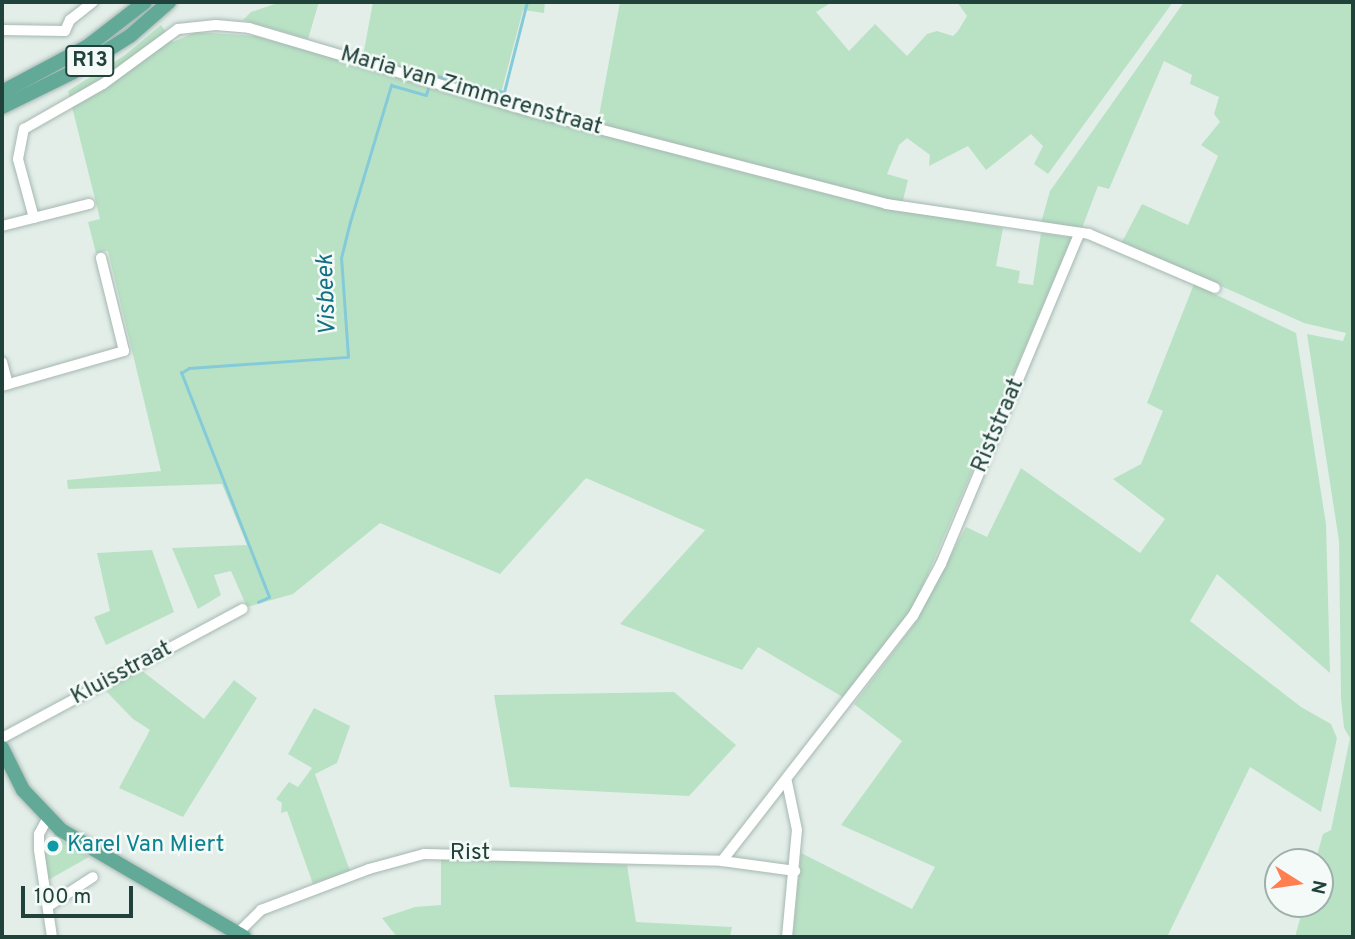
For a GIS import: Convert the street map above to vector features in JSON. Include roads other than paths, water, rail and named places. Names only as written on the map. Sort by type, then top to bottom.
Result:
[{"type":"main road","name":"R13","points":[[2,92],[88,46],[145,2]]},
{"type":"main road","name":"R13","points":[[2,107],[73,72],[130,36],[169,2]]},
{"type":"main road","points":[[2,748],[23,790],[47,819],[241,935]]},
{"type":"street","points":[[2,30],[65,31],[70,20],[93,2]]},
{"type":"street","name":"Maria van Zimmerenstraat","points":[[34,218],[18,159],[18,145],[24,129],[103,84],[178,29],[216,25],[259,31],[530,111],[886,204],[1079,233]]},
{"type":"street","points":[[2,226],[89,204]]},
{"type":"street","points":[[1079,233],[1111,240],[1215,288]]},
{"type":"street","name":"Riststraat","points":[[787,782],[913,616],[941,564],[1079,233]]},
{"type":"street","points":[[2,362],[5,385],[124,351],[101,258]]},
{"type":"street","name":"Kluisstraat","points":[[2,738],[243,609]]},
{"type":"street","points":[[722,861],[787,782]]},
{"type":"street","points":[[787,782],[797,830],[787,937]]},
{"type":"street","points":[[47,819],[39,843],[50,905],[52,937]]},
{"type":"street","name":"Rist","points":[[241,935],[261,910],[369,869],[424,854],[722,861],[794,871]]},
{"type":"street","points":[[50,905],[93,877]]},
{"type":"waterway","name":"Visbeek","points":[[431,78],[433,75],[504,92],[527,2]]},
{"type":"waterway","name":"Visbeek","points":[[258,602],[269,597],[181,373],[189,368],[348,357],[341,258],[350,222],[391,85],[426,95],[429,85]]},
{"type":"place","name":"Karel Van Miert","points":[[53,846]]}]
